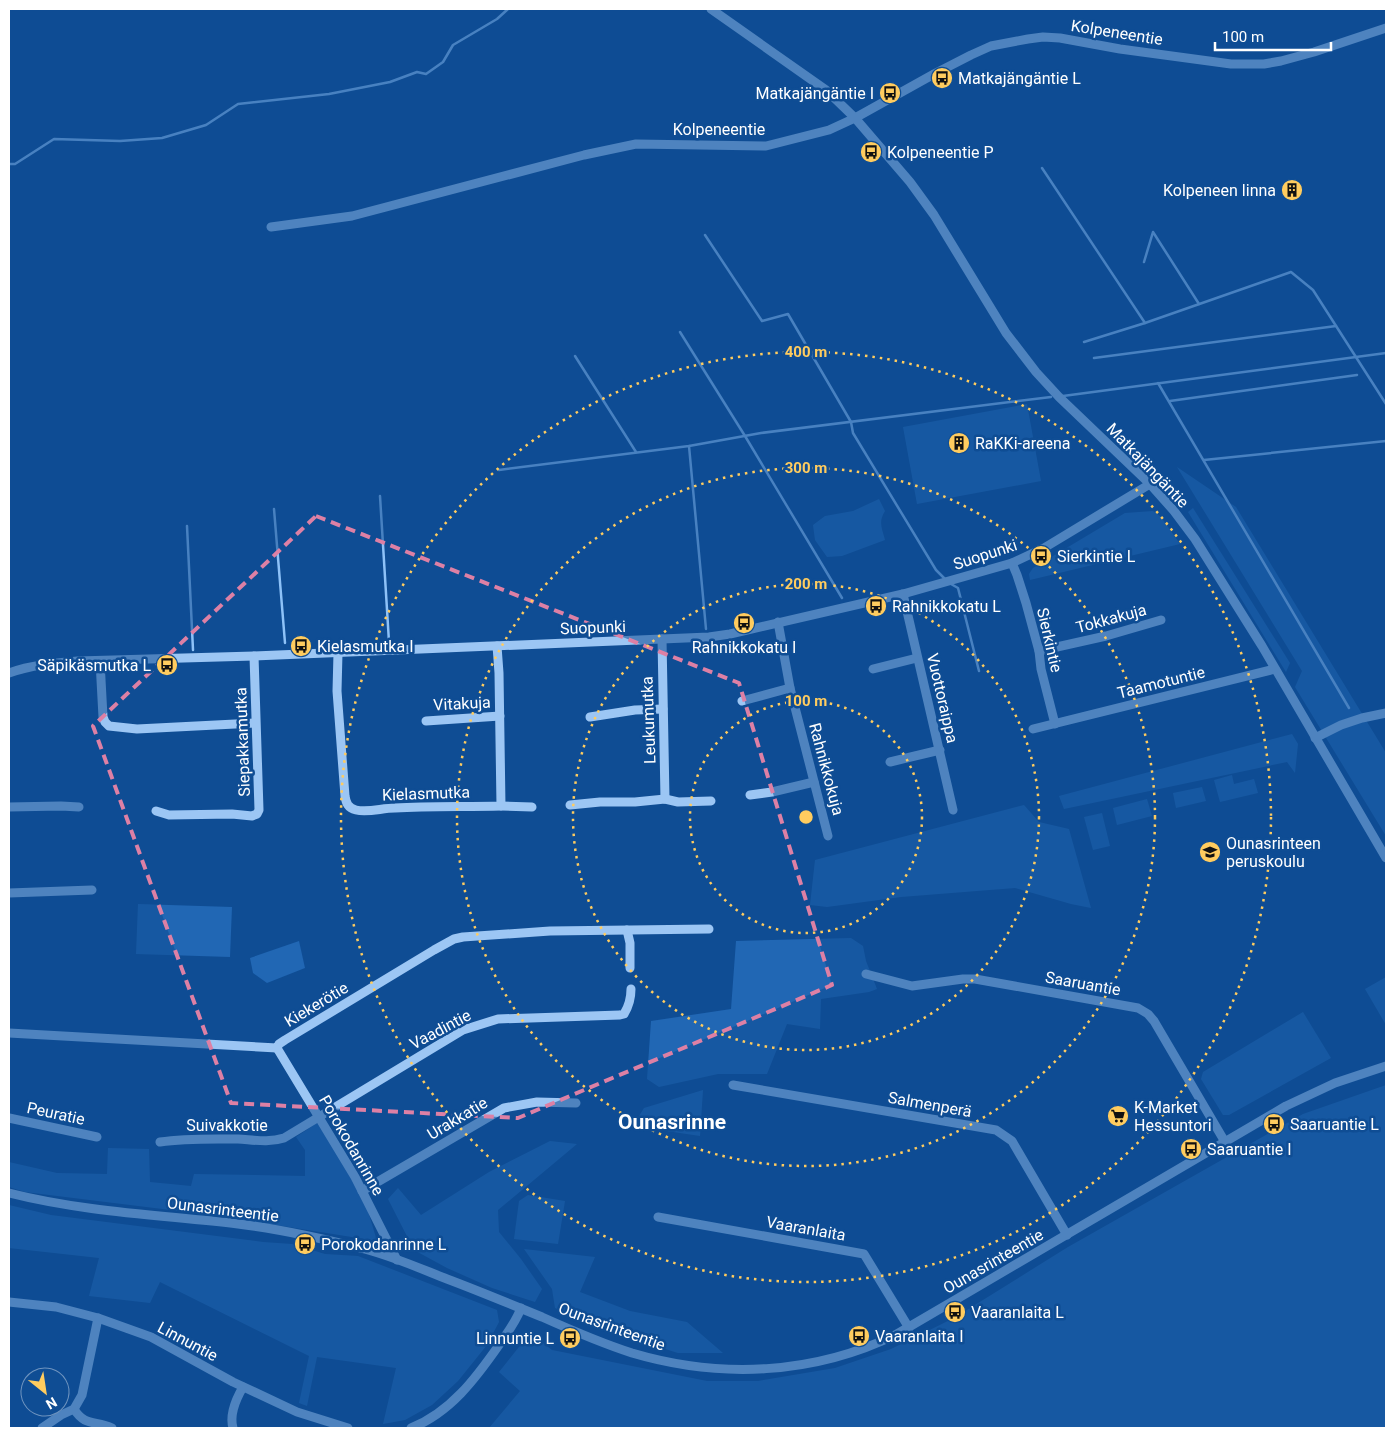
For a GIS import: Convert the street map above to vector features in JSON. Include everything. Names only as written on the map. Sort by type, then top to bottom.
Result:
[{"type":"street","name":"Matkajängäntie","points":[[710,9],[826,90],[855,118],[910,182],[934,215],[1006,333],[1036,372],[1174,510],[1195,539],[1262,646],[1274,670],[1386,858]]},
{"type":"street","name":"Kolpeneentie","points":[[271,227],[352,216],[584,155],[636,144],[766,146],[829,130],[855,118],[971,55],[991,46],[1028,39],[1043,37],[1060,38],[1120,49],[1231,64],[1264,64],[1314,52],[1386,28]]},
{"type":"street","name":"Suopunki","points":[[9,673],[49,663],[78,661],[497,646],[709,637],[730,634],[903,594],[1012,564],[1044,548],[1150,484]]},
{"type":"street","name":"Sierkintie","points":[[1012,564],[1026,603],[1039,651],[1041,669],[1055,724]]},
{"type":"street","name":"Vuottoraippa","points":[[903,594],[940,750],[952,810]]},
{"type":"street","name":"Tokkakuja","points":[[1039,651],[1106,636],[1160,620]]},
{"type":"street","name":"Rahnikkokuja","points":[[778,622],[790,688],[828,836]]},
{"type":"street","name":"Leukumutka","points":[[662,639],[665,799]]},
{"type":"street","points":[[497,646],[501,806],[532,807]]},
{"type":"street","name":"Kielasmutka","points":[[338,652],[337,691],[345,796],[346,804],[350,808],[364,811],[432,806],[501,806]]},
{"type":"street","name":"Siepakkamutka","points":[[156,811],[169,815],[232,814],[252,816],[257,814],[260,803],[255,723],[254,656]]},
{"type":"street","points":[[873,669],[917,658]]},
{"type":"street","points":[[100,661],[103,717],[109,726],[137,729],[255,723]]},
{"type":"street","name":"Taamotuntie","points":[[1033,729],[1274,670]]},
{"type":"street","points":[[742,701],[790,688]]},
{"type":"street","points":[[590,717],[635,710],[663,709]]},
{"type":"street","points":[[1315,738],[1341,725],[1386,713]]},
{"type":"street","name":"Vitakuja","points":[[426,721],[500,716]]},
{"type":"street","points":[[890,762],[940,750]]},
{"type":"street","points":[[750,795],[814,782]]},
{"type":"street","points":[[570,805],[665,799],[678,802],[711,801]]},
{"type":"street","points":[[9,806],[79,807]]},
{"type":"street","points":[[9,894],[92,890]]},
{"type":"street","name":"Kiekerötie","points":[[9,1033],[277,1048],[285,1040],[454,939],[471,935],[550,931],[709,929]]},
{"type":"street","points":[[627,930],[630,943],[630,968]]},
{"type":"street","name":"Saaruantie","points":[[866,974],[912,986],[975,979],[1138,1008],[1148,1014],[1154,1021],[1225,1142]]},
{"type":"street","name":"Vaadintie","points":[[318,1116],[463,1030],[498,1019],[620,1015],[624,1014],[628,1008],[631,989]]},
{"type":"street","name":"Porokodanrinne","points":[[277,1048],[362,1191],[396,1260]]},
{"type":"street","name":"Ounasrinteentie","points":[[9,1194],[66,1206],[239,1224],[363,1248],[521,1308],[593,1339],[631,1352],[667,1362],[715,1369],[764,1369],[805,1365],[884,1341],[1286,1106],[1349,1078],[1386,1066]]},
{"type":"street","name":"Salmenperä","points":[[732,1085],[996,1130],[1012,1140],[1067,1235]]},
{"type":"street","name":"Urakkatie","points":[[362,1191],[504,1108],[537,1102],[576,1102]]},
{"type":"street","name":"Suivakkotie","points":[[160,1142],[192,1138],[271,1141],[284,1138],[318,1116]]},
{"type":"street","name":"Peuratie","points":[[9,1118],[97,1137]]},
{"type":"street","name":"Vaaranlaita","points":[[658,1217],[864,1254],[909,1328]]},
{"type":"street","name":"Linnuntie","points":[[9,1302],[56,1307],[98,1318],[150,1337],[243,1387],[297,1412],[336,1427],[348,1428]]},
{"type":"street","points":[[410,1428],[417,1426],[445,1408],[467,1387],[477,1376],[513,1324],[521,1308]]},
{"type":"street","points":[[42,1428],[74,1409],[82,1395],[98,1318]]},
{"type":"street","points":[[233,1428],[231,1422],[233,1412],[238,1395],[243,1387]]},
{"type":"street","points":[[74,1409],[80,1417],[91,1423],[112,1428]]},
{"type":"highlighted area","points":[[316,516],[739,683],[832,985],[518,1118],[231,1103],[93,726]]},
{"type":"shaded area","points":[[1027,404],[1041,481],[917,504],[903,427]]},
{"type":"shaded area","points":[[1177,467],[1236,507],[1386,753],[1386,836],[1295,687],[1302,671]]},
{"type":"shaded area","points":[[879,499],[885,511],[881,522],[885,540],[842,556],[827,557],[815,540],[813,525],[825,516],[853,511]]},
{"type":"shaded area","points":[[1193,508],[1290,663],[1286,672],[1188,512]]},
{"type":"shaded area","points":[[1153,511],[1161,517],[1180,544],[1030,580],[1029,574],[1033,568],[1125,513]]},
{"type":"shaded area","points":[[1292,734],[1298,744],[1295,773],[1287,762],[1064,809],[1059,796]]},
{"type":"shaded area","points":[[1232,775],[1234,784],[1254,779],[1258,793],[1220,802],[1214,780]]},
{"type":"shaded area","points":[[1202,787],[1206,801],[1176,808],[1173,793]]},
{"type":"shaded area","points":[[1147,799],[1152,816],[1117,825],[1113,808]]},
{"type":"shaded area","points":[[1024,805],[1039,822],[1069,829],[1091,908],[1015,888],[901,897],[827,907],[810,905],[815,860]]},
{"type":"shaded area","points":[[1102,813],[1110,846],[1093,850],[1084,817]]},
{"type":"shaded area","points":[[138,904],[232,907],[230,957],[136,954]]},
{"type":"shaded area","points":[[851,938],[863,946],[866,961],[877,989],[869,992],[821,999],[820,1029],[787,1024],[767,1074],[718,1074],[659,1087],[647,1079],[651,1021],[731,1009],[736,941]]},
{"type":"shaded area","points":[[299,941],[305,968],[267,983],[253,973],[250,958]]},
{"type":"shaded area","points":[[1386,977],[1386,1025],[1365,989]]},
{"type":"shaded area","points":[[1303,1012],[1331,1058],[1229,1115],[1223,1115],[1201,1079],[1203,1072]]},
{"type":"shaded area","points":[[1386,1085],[1386,1428],[489,1428],[520,1391],[499,1372],[530,1333],[552,1350],[707,1381],[758,1381],[835,1368],[891,1349],[954,1318],[1068,1247],[1303,1114]]},
{"type":"shaded area","points":[[703,1090],[700,1136],[633,1126],[644,1108]]},
{"type":"shaded area","points":[[317,1123],[362,1191],[377,1241],[219,1216],[25,1192],[9,1187],[9,1162],[57,1173],[107,1174],[108,1148],[149,1149],[150,1182],[191,1186],[194,1174],[305,1176],[305,1150],[296,1137]]},
{"type":"shaded area","points":[[550,1141],[577,1144],[498,1210],[499,1232],[542,1289],[535,1302],[492,1288],[447,1268],[414,1250],[388,1199],[398,1188],[421,1215],[489,1172]]},
{"type":"shaded area","points":[[528,1195],[565,1201],[558,1244],[514,1239],[519,1201]]},
{"type":"shaded area","points":[[9,1205],[51,1215],[292,1244],[325,1254],[358,1256],[497,1310],[499,1322],[487,1345],[458,1381],[432,1405],[405,1420],[383,1424],[396,1368],[317,1357],[307,1406],[299,1403],[309,1356],[160,1282],[150,1303],[89,1296],[99,1258],[9,1248]]},
{"type":"shaded area","points":[[524,1249],[595,1257],[580,1292],[630,1311],[687,1322],[723,1353],[678,1353],[617,1334],[555,1308],[552,1289]]},
{"type":"waterway","points":[[9,164],[15,164],[54,139],[120,141],[162,138],[206,125],[238,104],[329,94],[390,82],[417,72],[426,74],[443,62],[453,45],[497,19],[508,9]]},
{"type":"waterway","points":[[1042,168],[1145,323],[1291,272],[1313,290],[1386,404]]},
{"type":"waterway","points":[[1144,262],[1153,232],[1199,304]]},
{"type":"waterway","points":[[705,235],[762,321],[788,314],[851,422],[853,433],[936,570],[945,579]]},
{"type":"waterway","points":[[1084,342],[1145,323]]},
{"type":"waterway","points":[[1094,358],[1336,326]]},
{"type":"waterway","points":[[680,332],[842,598]]},
{"type":"waterway","points":[[1063,396],[1386,353]]},
{"type":"waterway","points":[[575,356],[636,452]]},
{"type":"waterway","points":[[1170,401],[1357,375]]},
{"type":"waterway","points":[[1158,383],[1349,708]]},
{"type":"waterway","points":[[499,470],[689,446],[761,433],[1051,397]]},
{"type":"waterway","points":[[1204,460],[1386,441]]},
{"type":"waterway","points":[[689,446],[706,629]]},
{"type":"waterway","points":[[380,496],[389,642]]},
{"type":"waterway","points":[[274,509],[285,643]]},
{"type":"waterway","points":[[187,526],[193,650]]},
{"type":"waterway","points":[[951,584],[958,588],[979,671]]},
{"type":"place","name":"Matkajängäntie L","points":[[942,78]]},
{"type":"place","name":"Matkajängäntie I","points":[[890,93]]},
{"type":"place","name":"Kolpeneentie P","points":[[871,152]]},
{"type":"place","name":"Kolpeneen linna","points":[[1292,190]]},
{"type":"place","name":"RaKKi-areena","points":[[959,443]]},
{"type":"place","name":"Sierkintie L","points":[[1041,556]]},
{"type":"place","name":"Rahnikkokatu L","points":[[876,606]]},
{"type":"place","name":"Rahnikkokatu I","points":[[744,623]]},
{"type":"place","name":"Kielasmutka I","points":[[301,646]]},
{"type":"place","name":"Säpikäsmutka L","points":[[167,665]]},
{"type":"place","name":"Ounasrinteen peruskoulu","points":[[1210,852]]},
{"type":"place","name":"K-Market Hessuntori","points":[[1118,1116]]},
{"type":"place","name":"Saaruantie L","points":[[1274,1124]]},
{"type":"place","name":"Saaruantie I","points":[[1191,1149]]},
{"type":"place","name":"Porokodanrinne L","points":[[305,1244]]},
{"type":"place","name":"Vaaranlaita L","points":[[955,1312]]},
{"type":"place","name":"Vaaranlaita I","points":[[859,1336]]},
{"type":"place","name":"Linnuntie L","points":[[570,1338]]},
{"type":"district","name":"Ounasrinne","points":[[672,1122]]}]
